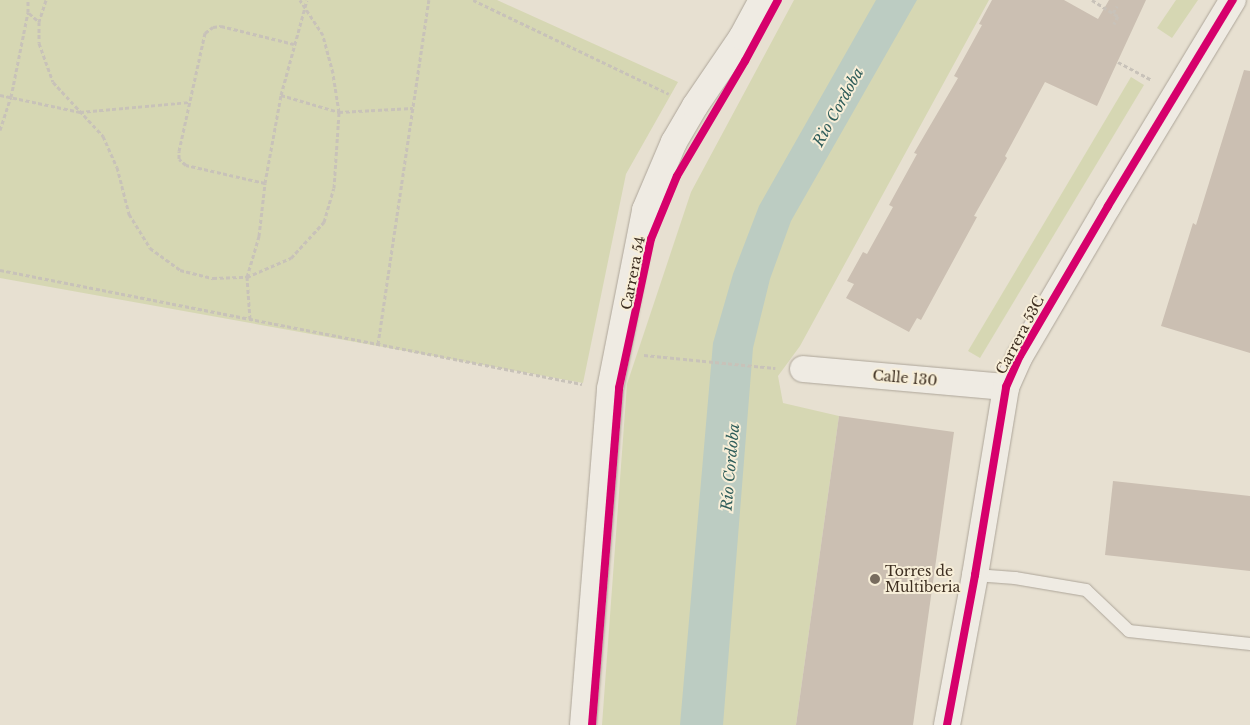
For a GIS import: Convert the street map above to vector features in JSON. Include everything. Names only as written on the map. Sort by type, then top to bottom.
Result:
[{"type":"street","name":"Carrera 54","points":[[583,725],[610,389],[645,210],[674,142],[695,106],[742,37],[762,0]]},
{"type":"street","name":"Carrera 53C","points":[[947,725],[975,574],[1006,387],[1020,356],[1233,0]]},
{"type":"street","name":"Calle 130","points":[[803,369],[1006,387]]},
{"type":"lane","points":[[975,574],[1015,578],[1086,590],[1129,631],[1250,644]]},
{"type":"path","points":[[0,130],[11,97],[28,12],[28,0]]},
{"type":"path","points":[[46,0],[39,22],[39,43],[53,82],[103,136],[117,167],[129,214],[150,248],[180,270],[213,278],[248,277],[291,258],[324,222],[334,188],[339,112],[333,72],[323,35],[306,2],[300,0]]},
{"type":"path","points":[[378,344],[429,0]]},
{"type":"path","points":[[473,0],[695,106]]},
{"type":"path","points":[[1092,0],[1118,16],[1114,24]]},
{"type":"path","points":[[250,319],[248,277],[259,236],[265,183],[281,95],[306,2]]},
{"type":"path","points":[[1113,13],[1118,6]]},
{"type":"path","points":[[28,12],[39,22]]},
{"type":"path","points":[[265,183],[186,165],[179,159],[190,102],[205,33],[213,27],[221,26],[294,44]]},
{"type":"path","points":[[1118,62],[1177,93]]},
{"type":"path","points":[[281,95],[339,112],[413,108]]},
{"type":"path","points":[[0,96],[80,112],[190,102]]},
{"type":"path","points":[[0,270],[610,389]]},
{"type":"path","points":[[617,353],[772,368]]},
{"type":"green space","points":[[0,0],[497,0],[678,82],[626,174],[583,383],[0,278]]},
{"type":"green space","points":[[794,0],[989,0],[800,346],[778,376],[783,403],[839,416],[796,725],[602,725],[627,384],[691,192]]},
{"type":"green space","points":[[1176,0],[1198,0],[1172,38],[1157,28]]},
{"type":"green space","points":[[1131,77],[1144,85],[980,358],[968,351]]},
{"type":"water","points":[[876,0],[917,0],[791,221],[770,279],[753,348],[723,725],[680,725],[713,343],[733,274],[759,206]]},
{"type":"building","points":[[992,0],[1064,0],[1098,19],[1109,0],[1146,0],[1097,106],[1045,82],[1005,156],[1007,158],[974,216],[977,217],[921,320],[917,318],[909,332],[846,298],[854,284],[847,281],[863,252],[867,254],[893,207],[889,205],[917,154],[914,153],[958,78],[954,76],[982,25],[979,24]]},
{"type":"building","points":[[1244,70],[1250,71],[1250,353],[1161,326],[1193,223],[1196,225]]},
{"type":"building","name":"Torres de Multiberia","points":[[839,416],[954,432],[913,725],[796,725]]},
{"type":"building","points":[[1113,481],[1250,496],[1250,571],[1105,555]]},
{"type":"cycle path","points":[[592,725],[619,388],[651,239],[677,176],[745,61],[778,0]]},
{"type":"cycle path","points":[[947,725],[975,575],[1006,387],[1020,356],[1233,0]]},
{"type":"place","name":"Torres de Multiberia","points":[[875,579]]},
{"type":"water label","name":"Rio Cordoba","points":[[838,107]]},
{"type":"water label","name":"Río Cordoba","points":[[730,467]]}]
